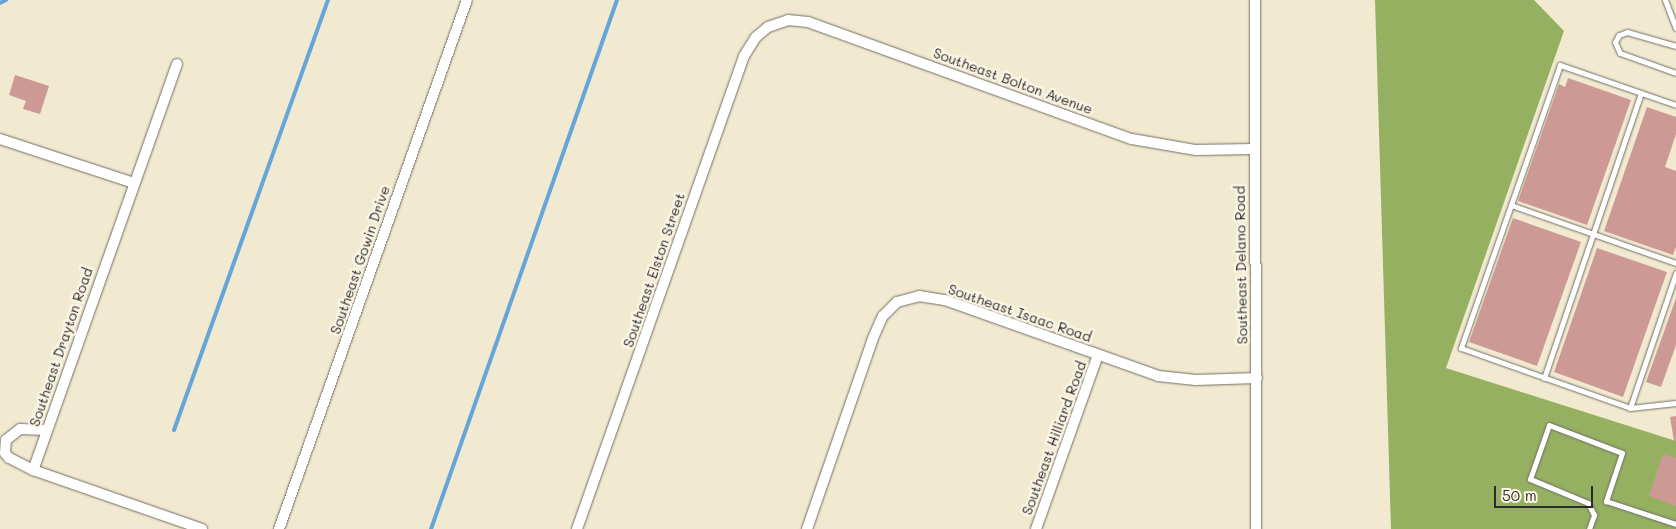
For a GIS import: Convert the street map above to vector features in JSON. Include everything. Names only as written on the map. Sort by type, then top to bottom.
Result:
[{"type":"street","name":"Southeast Gowin Drive","points":[[280,529],[467,0]]},
{"type":"street","name":"Southeast Delano Road","points":[[1255,0],[1253,149],[1257,378],[1256,529]]},
{"type":"street","name":"Southeast Bolton Avenue","points":[[768,27],[788,20],[808,22],[1132,139],[1196,150],[1253,149]]},
{"type":"street","name":"Southeast Elston Street","points":[[577,529],[744,56],[756,37],[768,27]]},
{"type":"street","name":"Southeast Drayton Road","points":[[33,470],[177,64]]},
{"type":"street","points":[[0,139],[134,183]]},
{"type":"street","name":"Southeast Isaac Road","points":[[807,529],[873,338],[883,316],[897,302],[919,296],[945,300],[1158,376],[1196,380],[1257,378]]},
{"type":"street","name":"Southeast Hilliard Road","points":[[1036,529],[1098,355]]},
{"type":"street","points":[[46,430],[20,429],[6,440],[5,453],[9,458],[33,470],[202,529]]},
{"type":"lane","points":[[1665,0],[1676,28]]},
{"type":"lane","points":[[1676,46],[1627,32],[1619,34],[1615,42],[1620,53],[1676,73]]},
{"type":"lane","points":[[1676,105],[1560,65],[1461,348],[1630,408],[1676,403]]},
{"type":"lane","points":[[1544,378],[1640,93]]},
{"type":"lane","points":[[1511,205],[1676,263]]},
{"type":"lane","points":[[1630,408],[1676,273]]},
{"type":"lane","points":[[1589,529],[1594,515],[1588,503],[1530,479],[1550,425],[1622,452],[1606,501],[1676,524]]},
{"type":"green space","points":[[1375,0],[1534,0],[1564,31],[1446,368],[1676,441],[1676,529],[1391,529]]},
{"type":"building","points":[[15,75],[49,86],[40,114],[23,109],[26,101],[9,95]]},
{"type":"building","points":[[1568,78],[1631,100],[1587,225],[1518,201],[1559,84],[1565,87]]},
{"type":"building","points":[[1647,107],[1676,117],[1676,134],[1665,167],[1676,171],[1676,247],[1673,255],[1604,231]]},
{"type":"building","points":[[1513,218],[1581,242],[1537,366],[1469,342]]},
{"type":"building","points":[[1597,248],[1667,272],[1623,397],[1554,372]]},
{"type":"building","points":[[1676,298],[1676,345],[1661,387],[1646,382]]},
{"type":"building","points":[[1676,416],[1676,441],[1674,441],[1670,417]]},
{"type":"building","points":[[1663,454],[1676,458],[1676,506],[1649,496]]},
{"type":"waterway","points":[[0,3],[6,0]]},
{"type":"waterway","points":[[174,430],[328,0]]},
{"type":"waterway","points":[[431,529],[617,0]]}]
